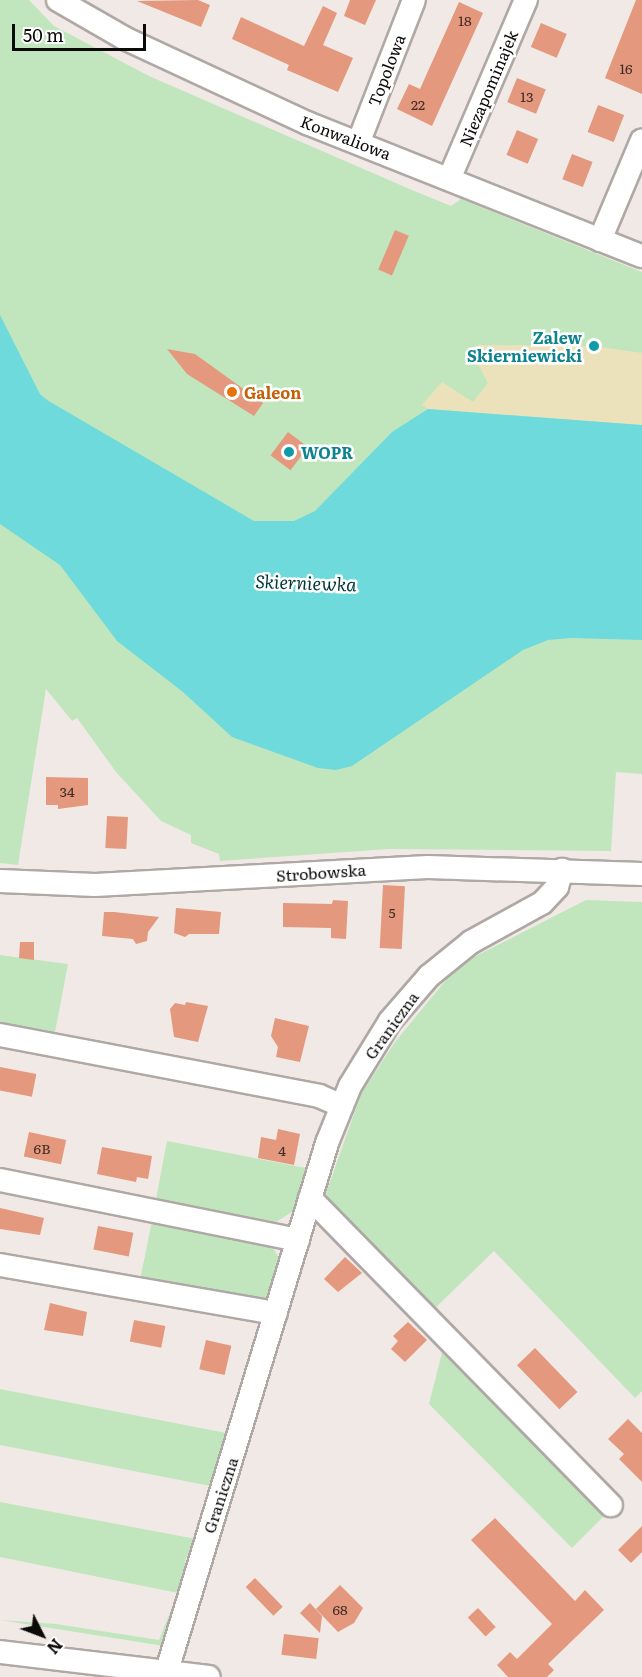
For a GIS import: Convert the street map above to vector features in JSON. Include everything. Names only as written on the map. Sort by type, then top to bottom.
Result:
[{"type":"street","name":"Konwaliowa","points":[[58,0],[88,20],[323,130],[359,141],[642,256]]},
{"type":"street","name":"Topolowa","points":[[359,141],[414,0]]},
{"type":"street","name":"Niezapominajek","points":[[450,177],[526,0]]},
{"type":"street","points":[[600,240],[642,140]]},
{"type":"street","name":"Strobowska","points":[[0,881],[94,885],[428,867],[642,874]]},
{"type":"street","name":"Graniczna","points":[[166,1675],[310,1198],[342,1106],[369,1053],[416,989],[471,942],[542,903],[557,887],[562,870]]},
{"type":"street","points":[[0,1035],[319,1095],[342,1106]]},
{"type":"street","points":[[0,1180],[298,1240]]},
{"type":"street","points":[[310,1198],[611,1505]]},
{"type":"street","points":[[0,1265],[276,1313]]},
{"type":"street","points":[[0,1652],[166,1675],[209,1677]]},
{"type":"green space","points":[[0,0],[29,0],[54,26],[149,76],[412,190],[451,206],[461,199],[642,272],[642,774],[616,772],[611,851],[389,849],[220,861],[219,854],[191,843],[191,835],[161,821],[116,772],[77,718],[72,721],[46,689],[18,865],[0,863]]},
{"type":"green space","points":[[586,900],[642,902],[642,1391],[635,1398],[494,1251],[432,1311],[332,1208],[326,1193],[361,1094],[395,1042],[450,975],[474,957]]},
{"type":"green space","points":[[0,955],[68,964],[55,1032],[0,1022]]},
{"type":"green space","points":[[167,1141],[306,1168],[292,1212],[276,1222],[156,1199]]},
{"type":"green space","points":[[152,1221],[270,1243],[279,1258],[266,1302],[140,1280]]},
{"type":"green space","points":[[444,1345],[607,1513],[572,1548],[429,1404]]},
{"type":"green space","points":[[0,1389],[229,1433],[218,1487],[0,1445]]},
{"type":"green space","points":[[0,1502],[196,1539],[186,1558],[181,1589],[164,1646],[0,1620],[56,1624],[159,1640],[178,1593],[0,1557]]},
{"type":"sand","points":[[479,345],[594,346],[642,353],[642,425],[428,409],[422,405],[442,382],[473,402],[488,383],[471,351]]},
{"type":"water","name":"Zalew Skierniewicki","points":[[0,315],[40,394],[47,400],[254,521],[294,521],[315,511],[392,432],[428,409],[642,425],[642,640],[571,638],[548,640],[523,650],[352,766],[336,770],[318,768],[232,737],[183,692],[117,641],[60,565],[0,524]]},
{"type":"building","points":[[198,0],[210,5],[201,27],[137,1]]},
{"type":"building","points":[[350,0],[376,0],[365,25],[344,16]]},
{"type":"building","points":[[636,0],[642,0],[642,94],[605,78]]},
{"type":"building","points":[[459,2],[483,13],[432,126],[397,109],[409,84],[420,89]]},
{"type":"building","points":[[323,6],[337,13],[323,45],[353,58],[338,92],[287,70],[289,65],[232,39],[241,17],[304,46]]},
{"type":"building","points":[[541,23],[567,34],[557,58],[531,47]]},
{"type":"building","points":[[517,78],[546,90],[536,114],[507,102]]},
{"type":"building","points":[[598,105],[624,115],[614,142],[588,132]]},
{"type":"building","points":[[517,130],[538,139],[528,164],[506,155]]},
{"type":"building","points":[[572,154],[593,162],[583,187],[562,179]]},
{"type":"building","points":[[395,230],[409,236],[392,275],[378,270]]},
{"type":"building","name":"Galeon","points":[[167,349],[195,354],[263,403],[254,416],[187,374]]},
{"type":"building","name":"WOPR","points":[[288,432],[308,447],[291,470],[271,455]]},
{"type":"building","points":[[46,777],[88,778],[88,805],[58,809],[58,805],[46,805]]},
{"type":"building","points":[[107,816],[128,817],[126,849],[105,848]]},
{"type":"building","points":[[383,885],[405,886],[402,949],[380,948]]},
{"type":"building","points":[[333,900],[348,901],[346,939],[331,938],[331,928],[283,927],[283,903],[332,904]]},
{"type":"building","points":[[176,908],[221,912],[219,934],[189,934],[185,937],[174,933]]},
{"type":"building","points":[[104,912],[159,917],[148,932],[147,941],[136,944],[133,939],[102,936]]},
{"type":"building","points":[[20,942],[34,942],[34,960],[19,958]]},
{"type":"building","points":[[186,1002],[208,1006],[198,1042],[174,1037],[170,1009],[175,1003],[185,1005]]},
{"type":"building","points":[[275,1018],[309,1026],[300,1062],[276,1057],[278,1047],[271,1036]]},
{"type":"building","points":[[0,1067],[36,1074],[32,1097],[0,1090]]},
{"type":"building","points":[[278,1129],[300,1134],[294,1165],[258,1158],[261,1137],[276,1140]]},
{"type":"building","points":[[29,1132],[66,1140],[61,1164],[24,1156]]},
{"type":"building","points":[[102,1147],[152,1156],[148,1179],[137,1177],[136,1182],[97,1174]]},
{"type":"building","points":[[0,1208],[44,1218],[40,1235],[0,1229]]},
{"type":"building","points":[[98,1226],[133,1233],[129,1256],[93,1250]]},
{"type":"building","points":[[345,1257],[362,1273],[338,1292],[324,1279]]},
{"type":"building","points":[[50,1303],[87,1312],[83,1336],[44,1330]]},
{"type":"building","points":[[134,1320],[165,1326],[161,1348],[130,1342]]},
{"type":"building","points":[[408,1322],[427,1340],[405,1362],[391,1349],[398,1341],[393,1336]]},
{"type":"building","points":[[206,1340],[231,1346],[225,1375],[199,1369]]},
{"type":"building","points":[[535,1348],[577,1392],[559,1409],[517,1365]]},
{"type":"building","points":[[628,1419],[642,1433],[642,1482],[619,1459],[624,1454],[608,1439]]},
{"type":"building","points":[[495,1518],[575,1601],[585,1590],[604,1610],[548,1664],[554,1670],[547,1677],[508,1677],[497,1665],[510,1652],[517,1659],[552,1624],[471,1540]]},
{"type":"building","points":[[642,1526],[642,1552],[631,1563],[618,1550]]},
{"type":"building","points":[[255,1578],[283,1607],[273,1616],[246,1587]]},
{"type":"building","points":[[340,1585],[363,1608],[354,1623],[338,1632],[316,1609]]},
{"type":"building","points":[[310,1603],[322,1616],[320,1633],[300,1613]]},
{"type":"building","points":[[478,1608],[496,1627],[485,1637],[468,1618]]},
{"type":"building","points":[[284,1634],[319,1638],[316,1659],[281,1655]]},
{"type":"place","name":"Zalew Skierniewicki","points":[[594,346]]},
{"type":"place","name":"Galeon","points":[[232,392]]},
{"type":"place","name":"WOPR","points":[[289,452]]},
{"type":"water label","name":"Skierniewka","points":[[306,583]]}]
